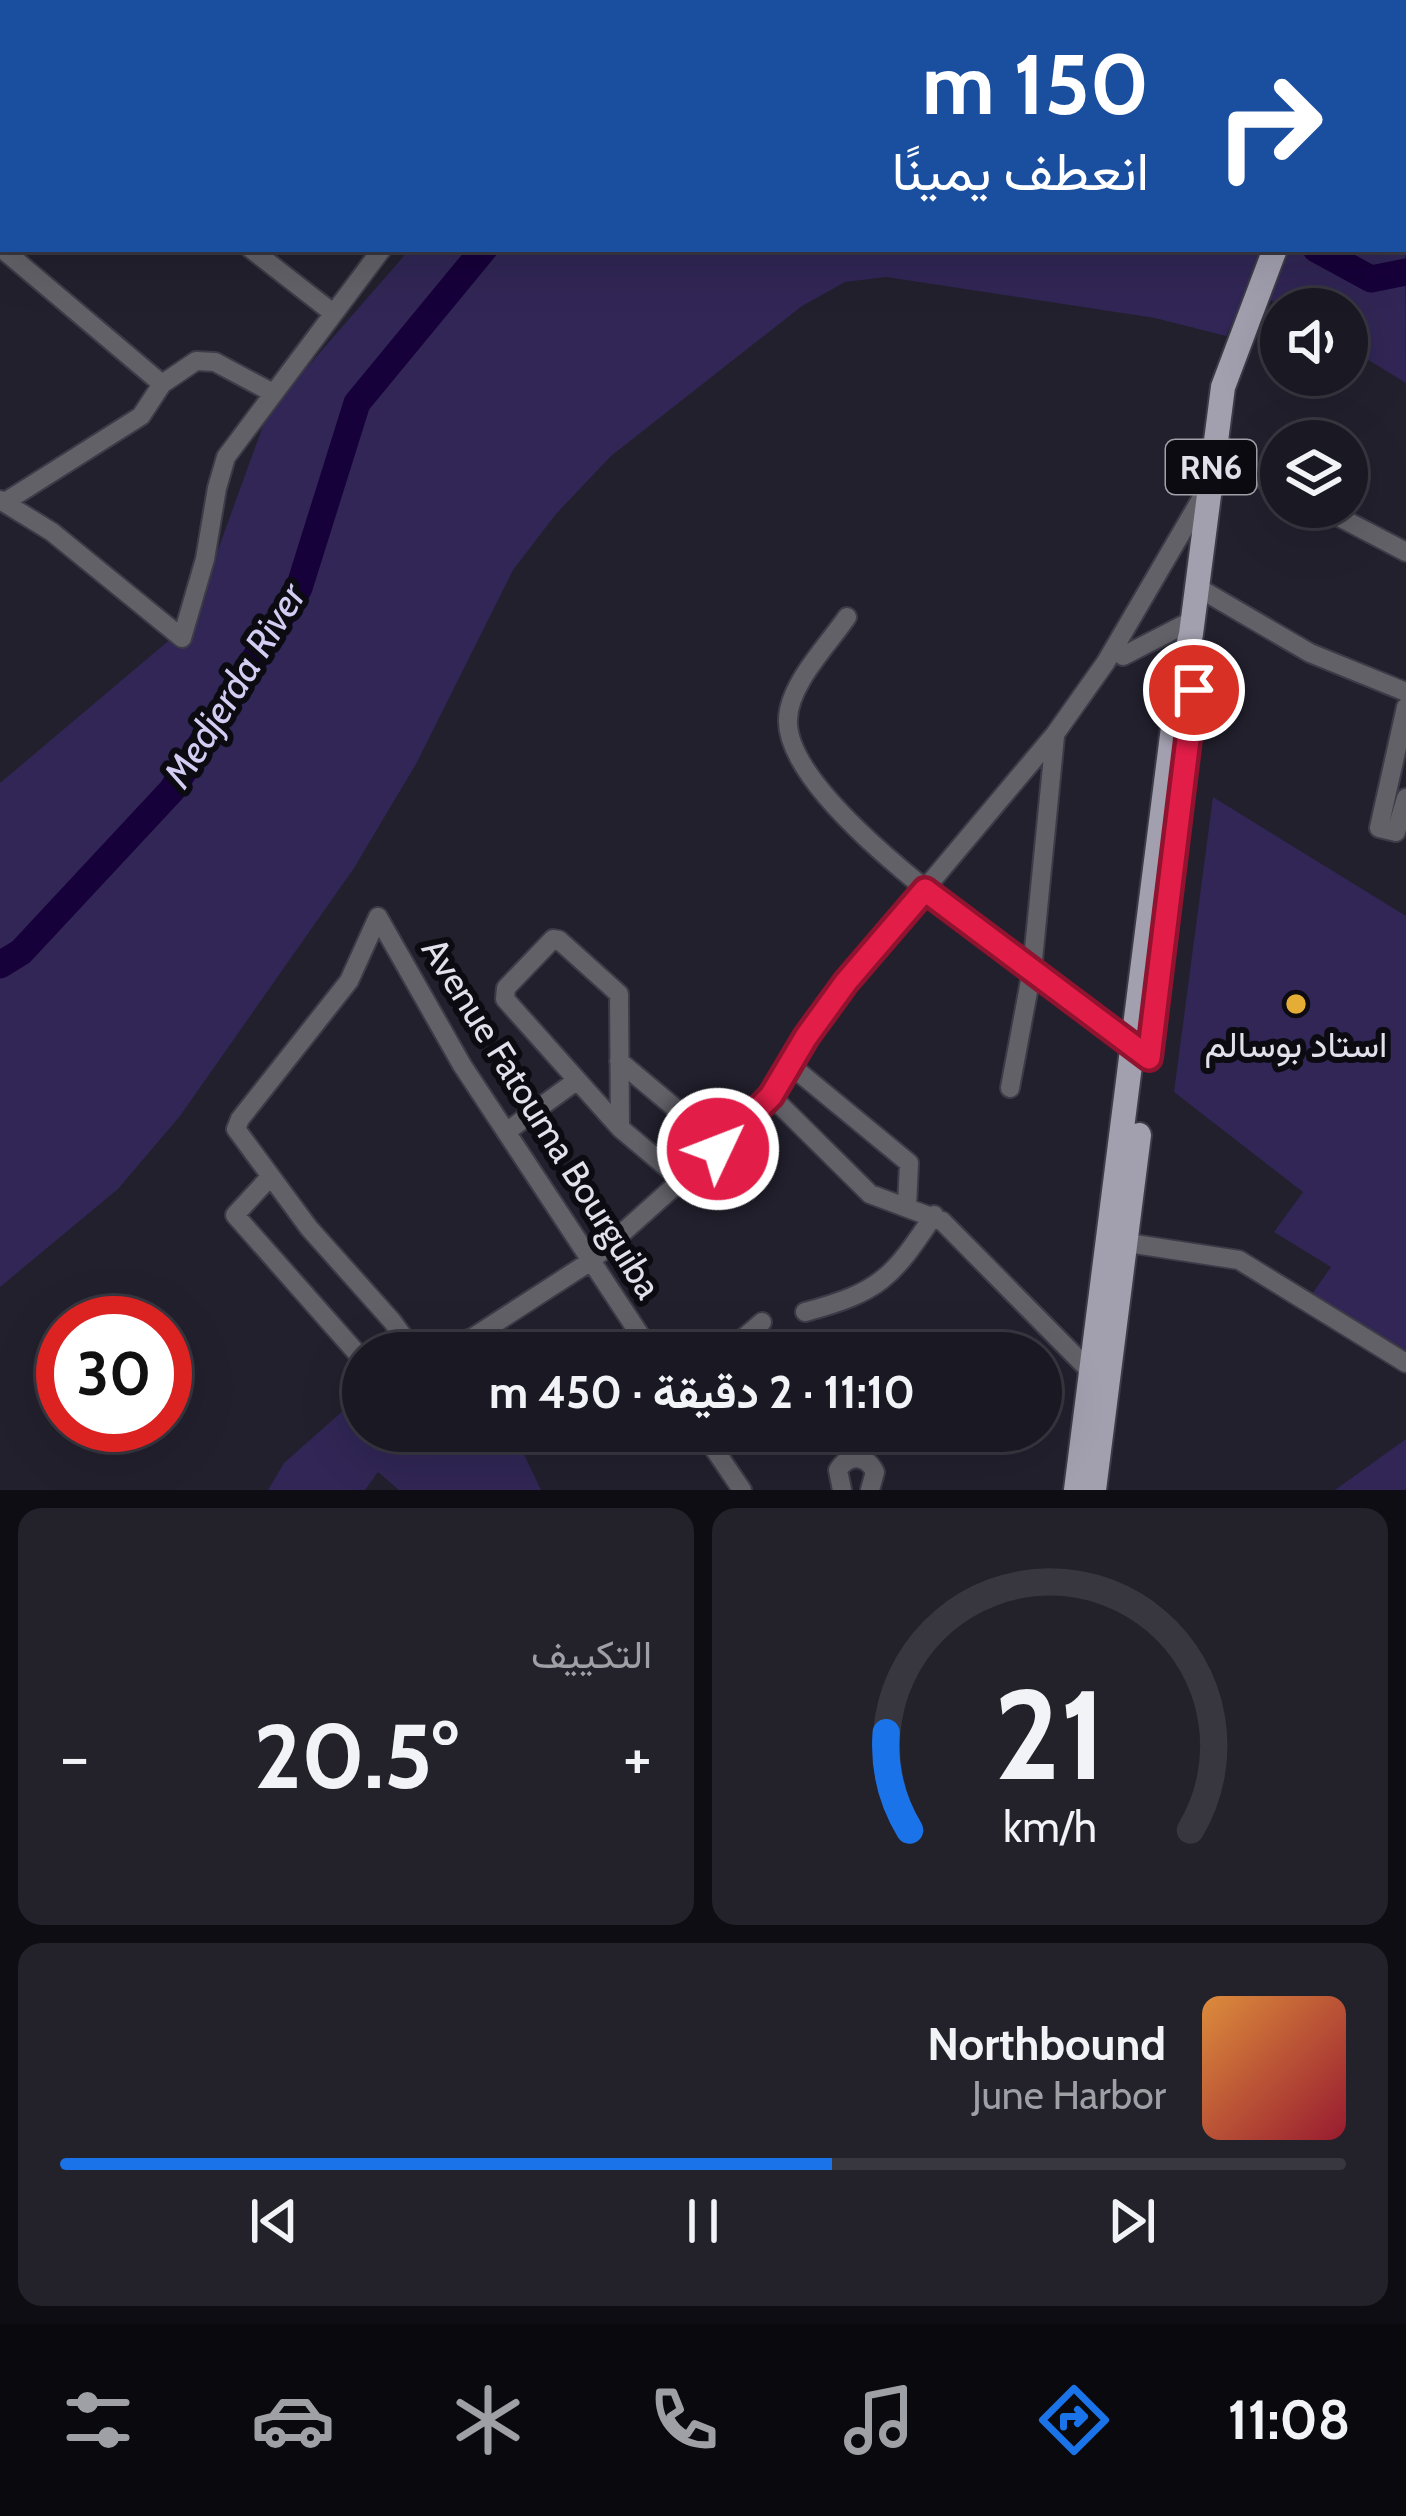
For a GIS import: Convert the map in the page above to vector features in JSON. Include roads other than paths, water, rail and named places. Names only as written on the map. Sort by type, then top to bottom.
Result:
[{"type":"main road","name":"RN6","points":[[1085,1487],[1172,811],[1194,690],[1192,627],[1223,387],[1274,252]]},
{"type":"main road","name":"RN6","points":[[1098,1378],[1128,1243],[1124,1188]]},
{"type":"street","points":[[5,252],[162,384]]},
{"type":"street","points":[[254,252],[332,313]]},
{"type":"street","points":[[272,392],[207,359],[182,369],[162,384],[141,416],[3,501],[52,532],[182,638],[205,559],[220,470],[369,254]]},
{"type":"street","points":[[1213,455],[1260,478]]},
{"type":"street","points":[[481,1332],[591,1261],[771,1096],[846,982],[1055,734],[1106,662],[1209,486]]},
{"type":"street","points":[[1360,528],[1406,552]]},
{"type":"street","points":[[1197,587],[1310,653],[1406,692]]},
{"type":"street","points":[[847,617],[792,701],[788,732],[806,767],[834,806],[925,890],[1141,1054]]},
{"type":"street","points":[[1124,656],[1192,627]]},
{"type":"street","points":[[1406,706],[1379,828],[1396,832],[1406,798]]},
{"type":"street","points":[[1010,1088],[1032,970],[1055,734]]},
{"type":"street","name":"Avenue Fatouma Bourguiba","points":[[270,1177],[240,1138],[237,1125],[349,981],[378,917],[461,1065],[591,1261],[632,1332]]},
{"type":"street","points":[[620,1128],[619,994],[560,940],[553,940],[504,993],[620,1128],[683,1181]]},
{"type":"street","points":[[619,1061],[688,1118]]},
{"type":"street","points":[[789,1064],[909,1163],[907,1206]]},
{"type":"street","points":[[506,1132],[576,1081]]},
{"type":"street","points":[[771,1096],[870,1194],[934,1215],[1098,1378]]},
{"type":"street","points":[[342,1336],[235,1215],[270,1177],[395,1332]]},
{"type":"street","points":[[805,1312],[848,1301],[888,1278],[934,1215]]},
{"type":"street","points":[[1128,1243],[1239,1260],[1406,1363]]},
{"type":"street","points":[[751,1332],[762,1322]]},
{"type":"street","points":[[716,1452],[742,1490]]},
{"type":"street","points":[[842,1490],[838,1470],[857,1457],[875,1472],[870,1490]]},
{"type":"waterway","name":"Medjerda River","points":[[0,965],[21,952],[172,790],[299,588],[357,403],[482,252]]},
{"type":"waterway","name":"Medjerda River","points":[[1322,252],[1371,279],[1406,272]]},
{"type":"place","name":"استاد بوسالم","points":[[1296,1004]]}]
